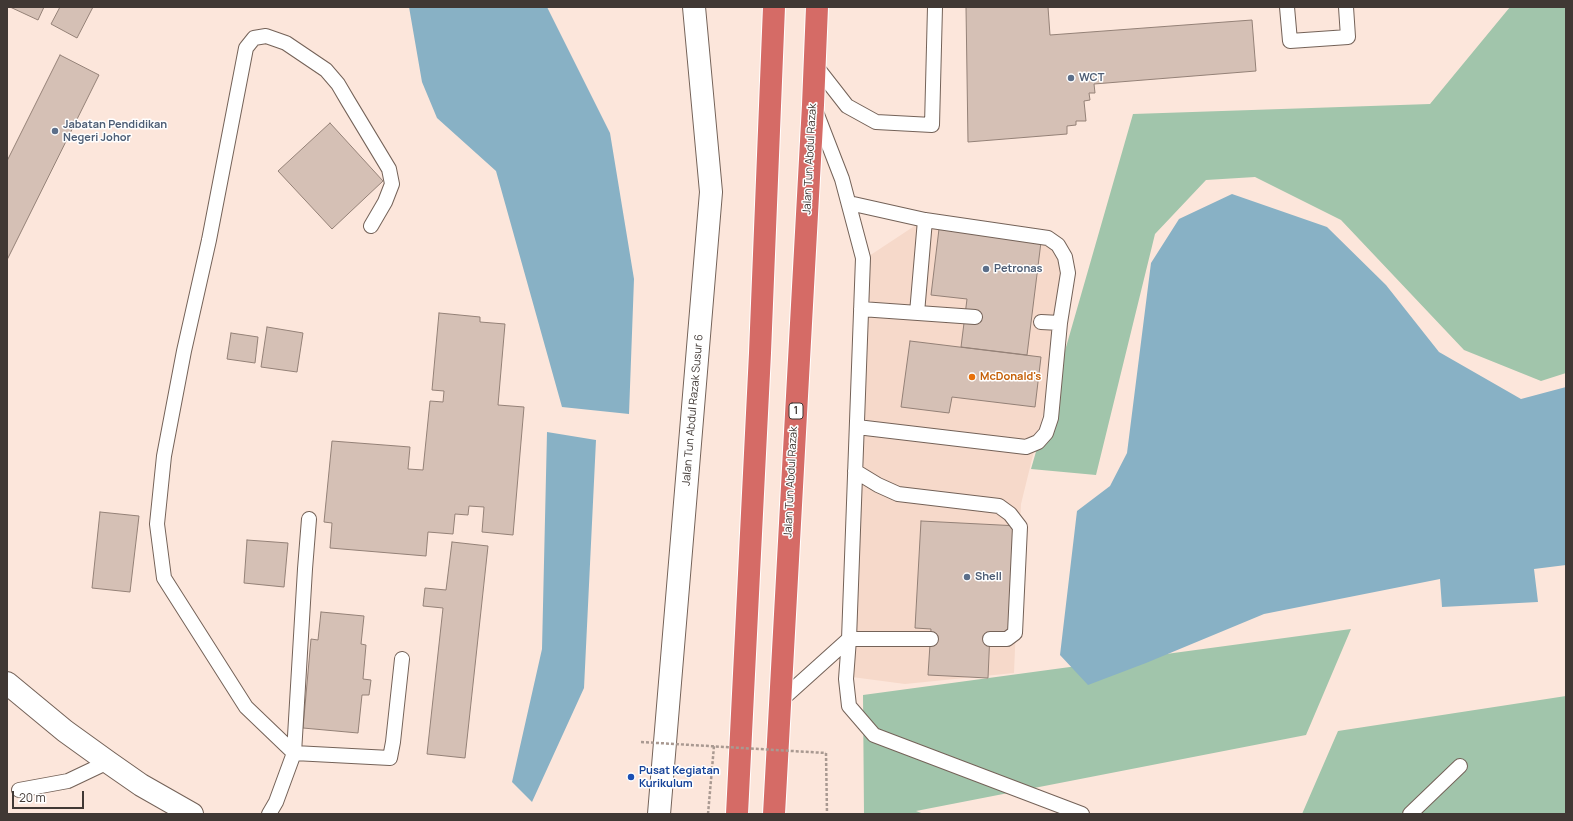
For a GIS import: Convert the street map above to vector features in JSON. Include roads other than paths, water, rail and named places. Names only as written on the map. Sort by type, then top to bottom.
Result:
[{"type":"highway","points":[[737,814],[760,353],[774,7]]},
{"type":"highway","name":"Jalan Tun Abdul Razak","points":[[774,814],[813,105],[817,7]]},
{"type":"street","name":"Jalan Tun Abdul Razak Susur 6","points":[[659,814],[711,192],[694,7]]},
{"type":"street","points":[[7,683],[65,731],[141,786],[192,814]]},
{"type":"lane","points":[[815,65],[847,106],[876,122],[932,125],[935,7]]},
{"type":"lane","points":[[1286,7],[1290,41],[1348,37],[1346,7]]},
{"type":"lane","points":[[371,226],[385,202],[392,184],[389,169],[345,95],[326,70],[286,43],[266,36],[254,38],[246,48],[209,240],[184,352],[164,456],[157,524],[164,578],[246,707],[294,753],[390,758],[402,659]]},
{"type":"lane","points":[[813,105],[842,178],[863,258],[849,639],[846,679],[849,706],[874,735],[1082,814]]},
{"type":"lane","points":[[849,202],[925,220],[1048,238],[1058,245],[1065,257],[1068,273],[1060,323],[1051,418],[1046,433],[1038,442],[1026,447],[857,427]]},
{"type":"lane","points":[[916,313],[925,220]]},
{"type":"lane","points":[[861,309],[975,317]]},
{"type":"lane","points":[[1041,322],[1060,323]]},
{"type":"lane","points":[[855,471],[878,485],[898,494],[999,506],[1010,514],[1020,527],[1015,633],[1007,639],[990,639]]},
{"type":"lane","points":[[269,814],[276,802],[294,753],[309,519]]},
{"type":"lane","points":[[779,702],[849,639],[931,639]]},
{"type":"lane","points":[[19,790],[68,781],[108,762]]},
{"type":"lane","points":[[1410,814],[1460,766]]},
{"type":"water","points":[[409,7],[547,7],[610,133],[634,279],[629,414],[562,407],[496,171],[437,118],[422,82]]},
{"type":"water","points":[[1232,194],[1327,227],[1386,285],[1439,352],[1521,399],[1566,387],[1566,565],[1534,569],[1538,602],[1442,607],[1440,579],[1264,614],[1146,663],[1088,685],[1060,655],[1077,511],[1110,486],[1127,453],[1151,263],[1179,219]]},
{"type":"water","points":[[547,432],[596,440],[584,688],[532,802],[512,782],[542,649]]},
{"type":"place","name":"WCT","points":[[1071,78]]},
{"type":"place","name":"Jabatan Pendidikan Negeri Johor","points":[[55,131]]},
{"type":"place","name":"Petronas","points":[[986,269]]},
{"type":"place","name":"McDonald's","points":[[972,377]]},
{"type":"place","name":"Shell","points":[[967,577]]},
{"type":"place","name":"Pusat Kegiatan Kurikulum","points":[[631,777]]}]
